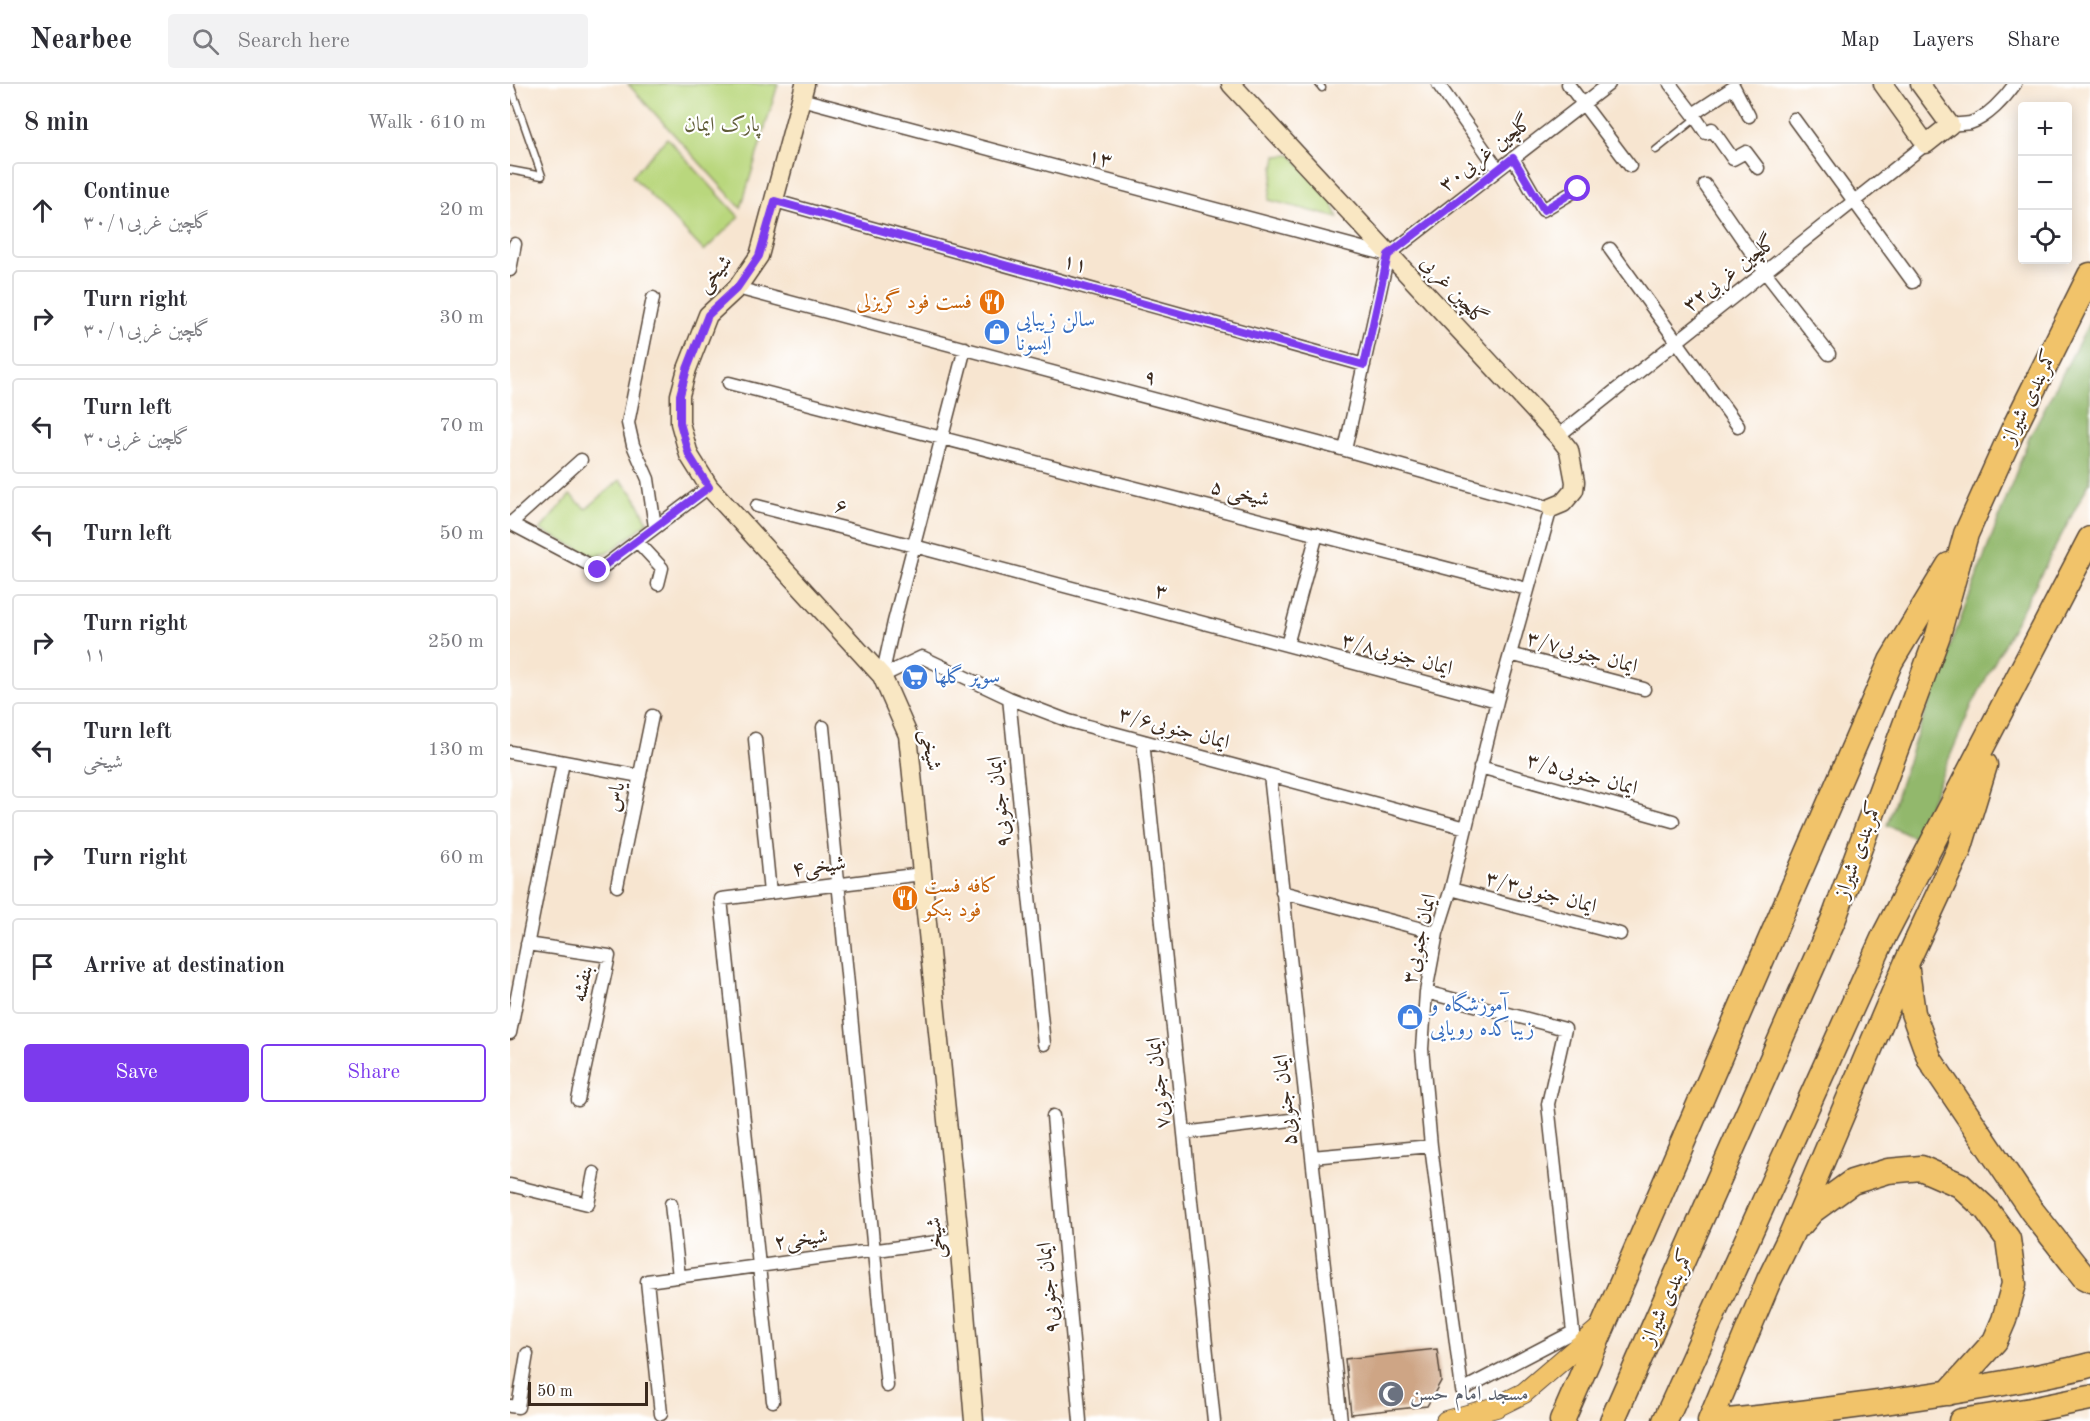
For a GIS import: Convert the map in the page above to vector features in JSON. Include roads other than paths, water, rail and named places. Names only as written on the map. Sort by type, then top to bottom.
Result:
[{"type":"highway","name":"کمربندی شیراز","points":[[1612,1421],[1834,918],[1938,635],[1966,534],[2013,430],[2090,275]]},
{"type":"highway","points":[[1562,1421],[1891,661],[1966,534]]},
{"type":"highway","points":[[1665,1421],[1885,934],[2090,538]]},
{"type":"highway","points":[[1710,1421],[1906,964],[1959,850],[2002,708]]},
{"type":"highway","points":[[1906,964],[1913,1013],[1930,1060],[2032,1211],[2084,1277],[2090,1280]]},
{"type":"highway","points":[[1791,1235],[1812,1211],[1852,1182],[1888,1171],[1921,1168],[1960,1185],[1986,1209],[2008,1239],[2014,1284],[2004,1320],[1995,1341],[1948,1393]]},
{"type":"highway","points":[[2004,1383],[2026,1367],[2090,1348]]},
{"type":"highway","points":[[1728,1421],[1816,1412],[1948,1393],[2059,1374],[2090,1365]]},
{"type":"highway","points":[[1960,1421],[2090,1398]]},
{"type":"main road","points":[[1446,1421],[1496,1407],[1524,1393],[1605,1323]]},
{"type":"street","name":"گلچین غربی","points":[[1231,84],[1563,443]]},
{"type":"street","points":[[1438,84],[1498,169]]},
{"type":"street","points":[[1568,84],[1630,166]]},
{"type":"street","name":"گلچین غربی۳۰","points":[[1388,255],[1608,84]]},
{"type":"street","points":[[1670,84],[1706,133],[1712,129],[1734,159],[1746,152],[1758,168]]},
{"type":"street","points":[[1883,84],[1926,144],[1950,125],[1971,122],[1993,108],[2015,84]]},
{"type":"street","points":[[1920,84],[1950,125]]},
{"type":"street","points":[[1695,116],[1734,87],[1749,117]]},
{"type":"street","name":"۱۳","points":[[803,92],[1388,255]]},
{"type":"street","name":"شیخی","points":[[803,92],[759,256],[737,288],[708,315],[687,369],[680,395],[680,423],[689,455],[709,487],[882,676],[909,735],[959,1239],[974,1421]]},
{"type":"street","points":[[1794,119],[1913,282]]},
{"type":"street","name":"گلچین غربی۳۲","points":[[1563,443],[1676,342],[1926,144]]},
{"type":"street","points":[[1513,158],[1544,210],[1578,189]]},
{"type":"street","points":[[1705,185],[1765,272],[1829,354]]},
{"type":"street","name":"۱۱","points":[[775,201],[1364,365]]},
{"type":"street","points":[[510,270],[515,244]]},
{"type":"street","points":[[1610,249],[1738,426]]},
{"type":"street","points":[[1345,450],[1388,255]]},
{"type":"street","name":"۹","points":[[737,288],[1345,450],[1551,508]]},
{"type":"street","points":[[653,298],[628,423],[633,445],[648,479],[655,527]]},
{"type":"street","points":[[882,676],[965,348]]},
{"type":"street","name":"شیخی ۵","points":[[729,382],[1527,589]]},
{"type":"street","points":[[1551,508],[1563,503],[1574,490],[1575,482],[1563,443]]},
{"type":"street","points":[[581,460],[510,523],[598,570],[709,487]]},
{"type":"street","name":"۶","points":[[758,506],[914,546]]},
{"type":"street","name":"ایمان جنوبی۳","points":[[1426,992],[1565,1029],[1548,1104],[1573,1332],[1462,1390],[1431,1146],[1422,1049],[1426,992],[1437,933],[1451,889],[1480,767],[1527,589],[1551,508]]},
{"type":"street","points":[[1287,645],[1317,534]]},
{"type":"street","points":[[637,541],[662,568],[658,584]]},
{"type":"street","name":"۳","points":[[914,546],[1287,645]]},
{"type":"street","name":"ایمان جنوبی۳/۸","points":[[1287,645],[1497,701]]},
{"type":"street","name":"ایمان جنوبی۳/۷","points":[[1510,654],[1644,689]]},
{"type":"street","name":"ایمان جنوبی۳/۶","points":[[882,676],[922,657],[1009,698],[1069,721],[1466,828]]},
{"type":"street","name":"ایمان جنوبی۹","points":[[1009,698],[1044,1044]]},
{"type":"street","name":"یاس","points":[[617,886],[652,716]]},
{"type":"street","points":[[823,727],[887,1386]]},
{"type":"street","points":[[756,739],[770,893]]},
{"type":"street","name":"ایمان جنوبی۷","points":[[1143,741],[1214,1421]]},
{"type":"street","points":[[510,752],[640,776]]},
{"type":"street","points":[[510,1033],[515,977],[527,944],[563,762]]},
{"type":"street","name":"ایمان جنوبی۳/۵","points":[[1480,767],[1673,821]]},
{"type":"street","name":"ایمان جنوبی۵","points":[[1269,775],[1341,1421]]},
{"type":"street","name":"شیخی۴","points":[[759,1265],[721,899],[922,874]]},
{"type":"street","name":"ایمان جنوبی۳/۳","points":[[1451,889],[1620,934]]},
{"type":"street","points":[[1282,892],[1437,933]]},
{"type":"street","name":"بنفشه","points":[[527,944],[609,956],[578,1100]]},
{"type":"street","name":"ایمان جنوبی۹","points":[[1053,1116],[1080,1421]]},
{"type":"street","points":[[1184,1133],[1307,1118]]},
{"type":"street","points":[[1312,1157],[1431,1146]]},
{"type":"street","points":[[510,1185],[588,1204],[594,1173]]},
{"type":"street","points":[[671,1204],[679,1277]]},
{"type":"street","name":"شیخی۲","points":[[661,1414],[647,1281],[959,1239]]},
{"type":"street","points":[[759,1265],[773,1401]]},
{"type":"street","points":[[510,1406],[518,1407],[526,1353]]},
{"type":"lane","points":[[510,84],[542,176],[510,170]]},
{"type":"lane","points":[[1656,150],[1695,116]]},
{"type":"place","name":"فست فود گریزلی","points":[[992,302]]},
{"type":"place","name":"سالن زیبایی آیسونا","points":[[997,332]]},
{"type":"place","name":"سوپر گلها","points":[[915,677]]},
{"type":"place","name":"کافه فست فود بنکو","points":[[905,898]]},
{"type":"place","name":"آموزشگاه و زیباکده رویایی","points":[[1410,1017]]},
{"type":"place","name":"مسجد امام حسن","points":[[1391,1394]]},
{"type":"park label","name":"پارک ایمان","points":[[722,125]]}]
